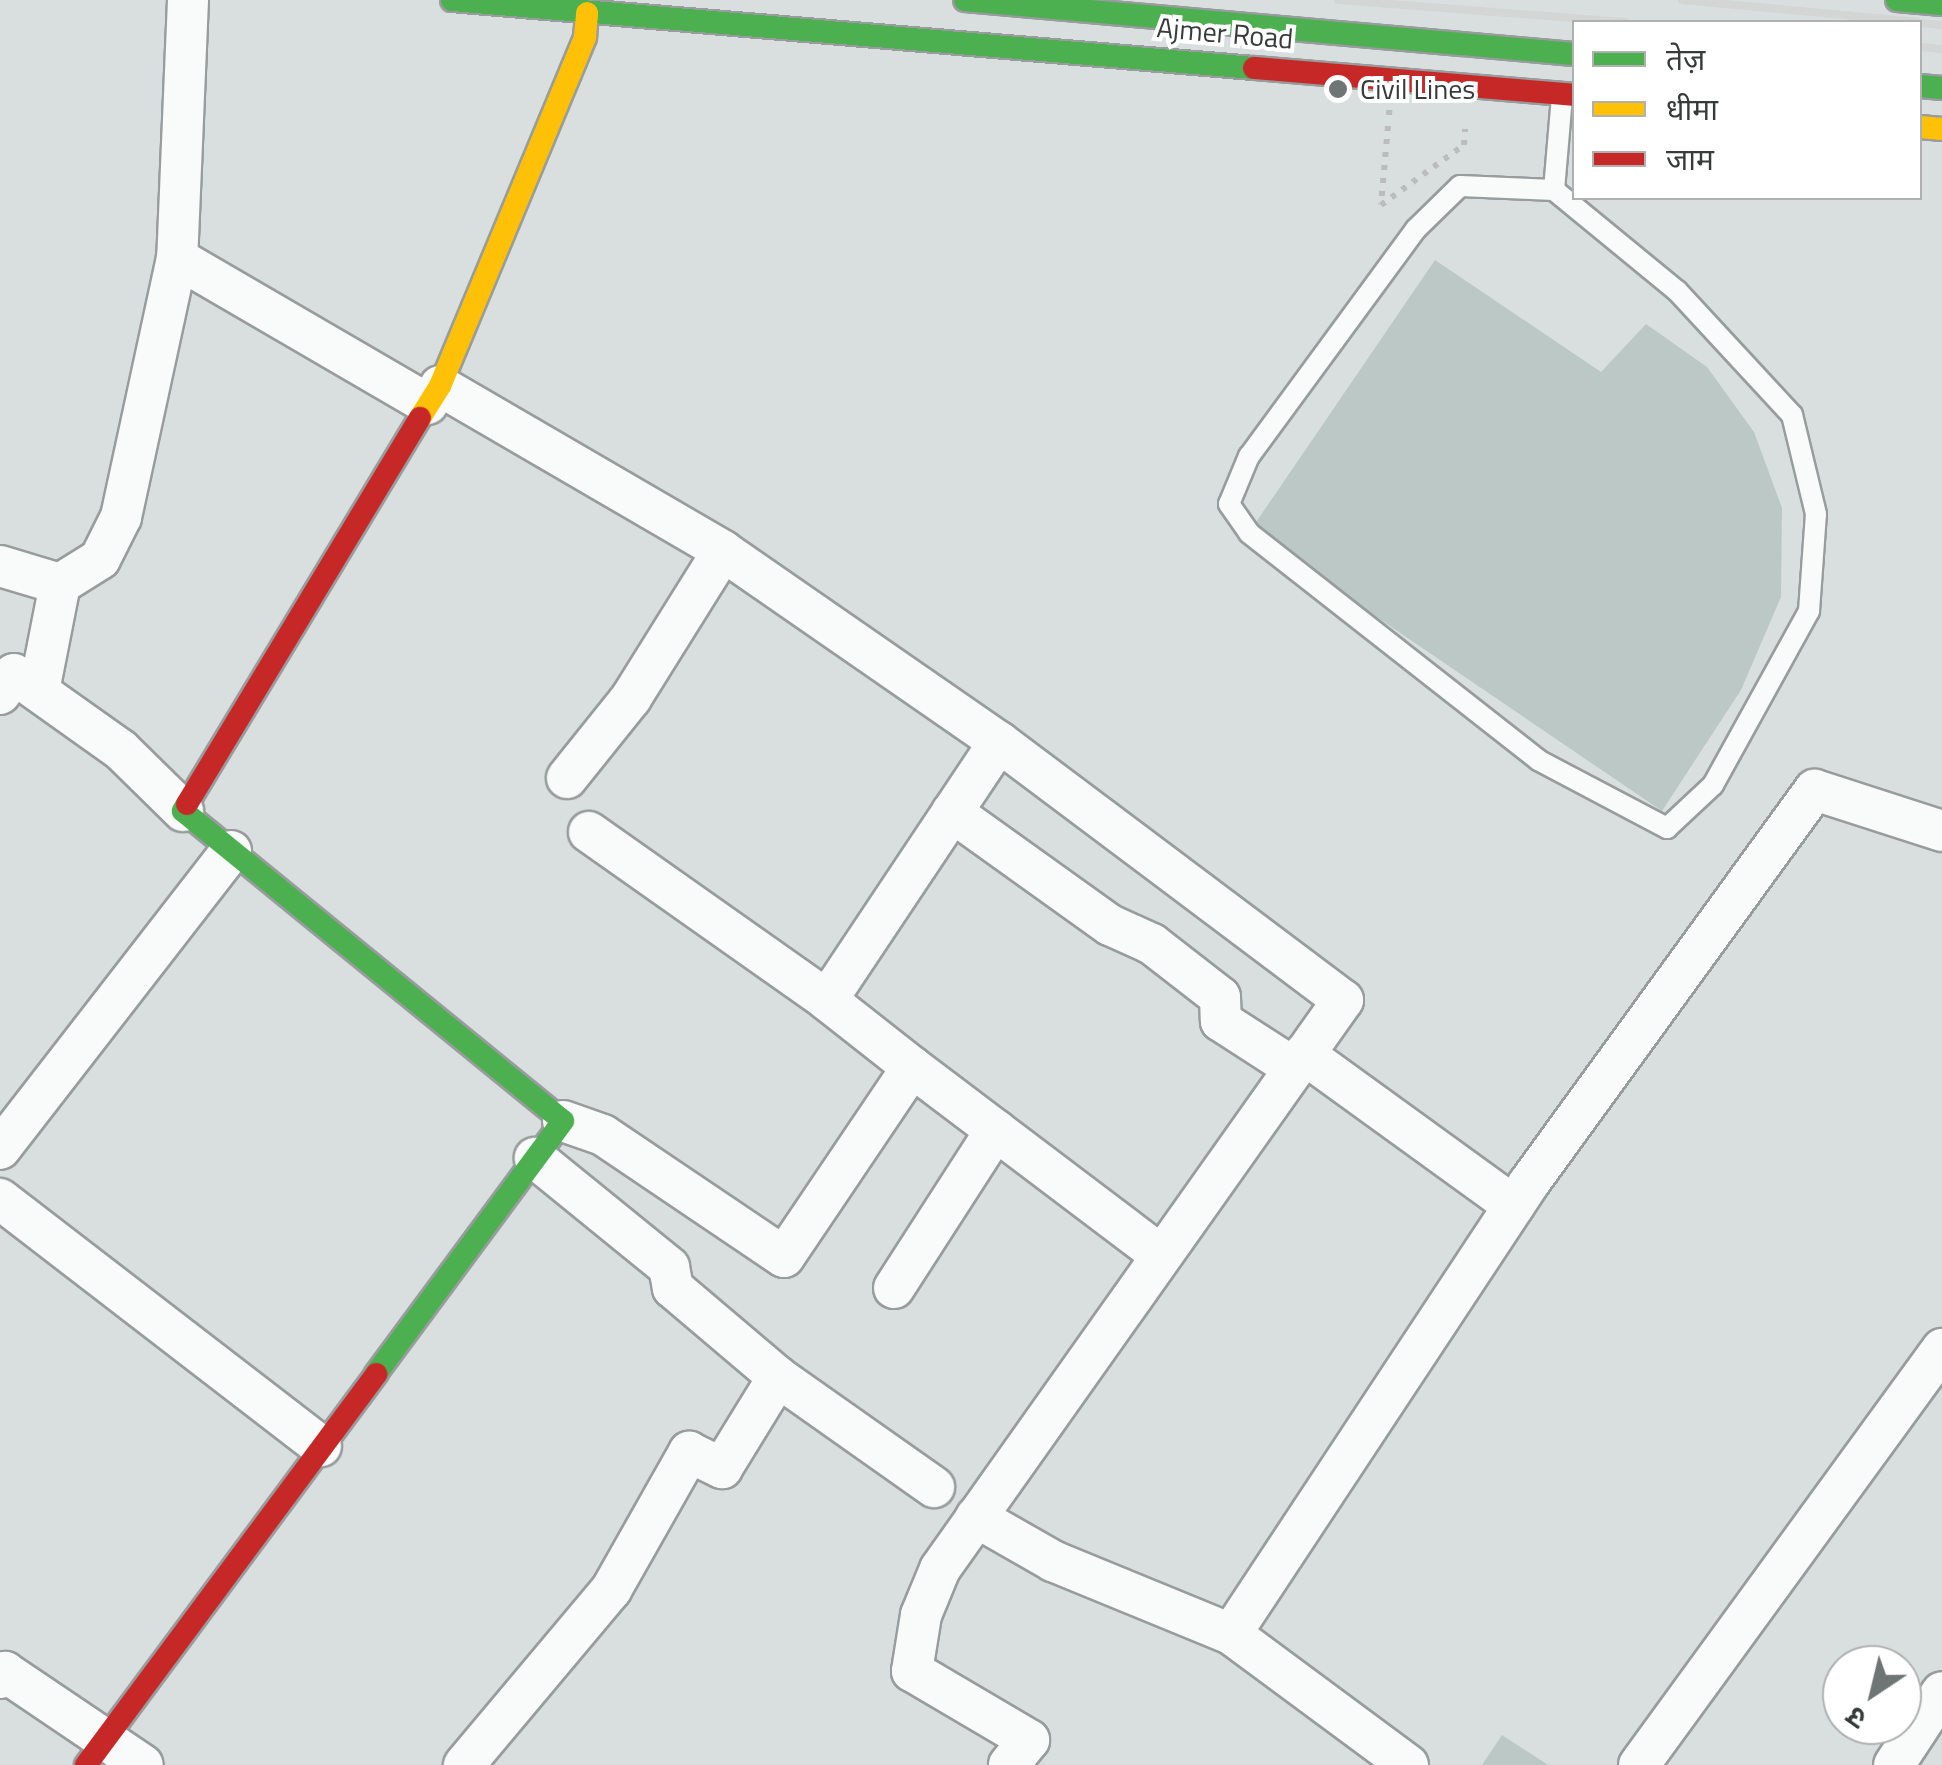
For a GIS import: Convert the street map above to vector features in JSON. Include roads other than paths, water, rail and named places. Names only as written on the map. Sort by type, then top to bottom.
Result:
[{"type":"main road","name":"Ajmer Road","points":[[452,0],[1568,94]]},
{"type":"main road","points":[[964,0],[1572,54]]},
{"type":"main road","points":[[1103,53],[1107,0]]},
{"type":"main road","points":[[1897,0],[1942,4]]},
{"type":"main road","points":[[96,1751],[563,1121],[183,812],[434,395],[585,37],[587,13]]},
{"type":"street","points":[[183,812],[121,750],[13,682],[60,584],[100,558],[121,517],[177,258],[188,0]]},
{"type":"street","points":[[177,258],[723,551],[999,742],[1343,1000],[940,1569],[921,1615],[912,1671],[1029,1740],[1009,1765]]},
{"type":"street","points":[[567,778],[631,698],[723,551]]},
{"type":"street","points":[[0,566],[60,584]]},
{"type":"street","points":[[826,1000],[999,742]]},
{"type":"street","points":[[1232,1634],[1514,1206],[1814,790],[1942,831]]},
{"type":"street","points":[[952,812],[1110,925],[1152,944],[1220,997],[1221,1022],[1299,1061],[1514,1206]]},
{"type":"street","points":[[589,832],[826,1000],[1161,1255]]},
{"type":"street","points":[[0,1149],[231,850]]},
{"type":"street","points":[[563,1121],[603,1135],[784,1257],[912,1066]]},
{"type":"street","points":[[894,1288],[996,1130]]},
{"type":"street","points":[[535,1158],[668,1267],[673,1288],[778,1377],[934,1487]]},
{"type":"street","points":[[0,1198],[321,1446]]},
{"type":"street","points":[[1639,1765],[1942,1349]]},
{"type":"street","points":[[464,1765],[611,1590],[689,1452],[722,1468],[778,1377]]},
{"type":"street","points":[[976,1516],[1054,1562],[1232,1634],[1408,1765]]},
{"type":"street","points":[[0,1678],[5,1672],[96,1751],[143,1765]]},
{"type":"street","points":[[1894,1765],[1942,1692]]},
{"type":"lane","points":[[1554,190],[1568,94]]},
{"type":"lane","points":[[1460,186],[1554,190],[1677,291],[1792,415],[1816,514],[1810,611],[1713,785],[1667,828],[1538,760],[1263,545],[1228,504],[1249,456],[1427,218],[1460,186]]},
{"type":"railway","points":[[1338,0],[1599,20]]},
{"type":"railway","points":[[1682,0],[1896,20]]},
{"type":"railway","points":[[1922,23],[1942,25]]},
{"type":"railway","points":[[1922,47],[1942,49]]},
{"type":"place","name":"Civil Lines","points":[[1338,89]]}]
